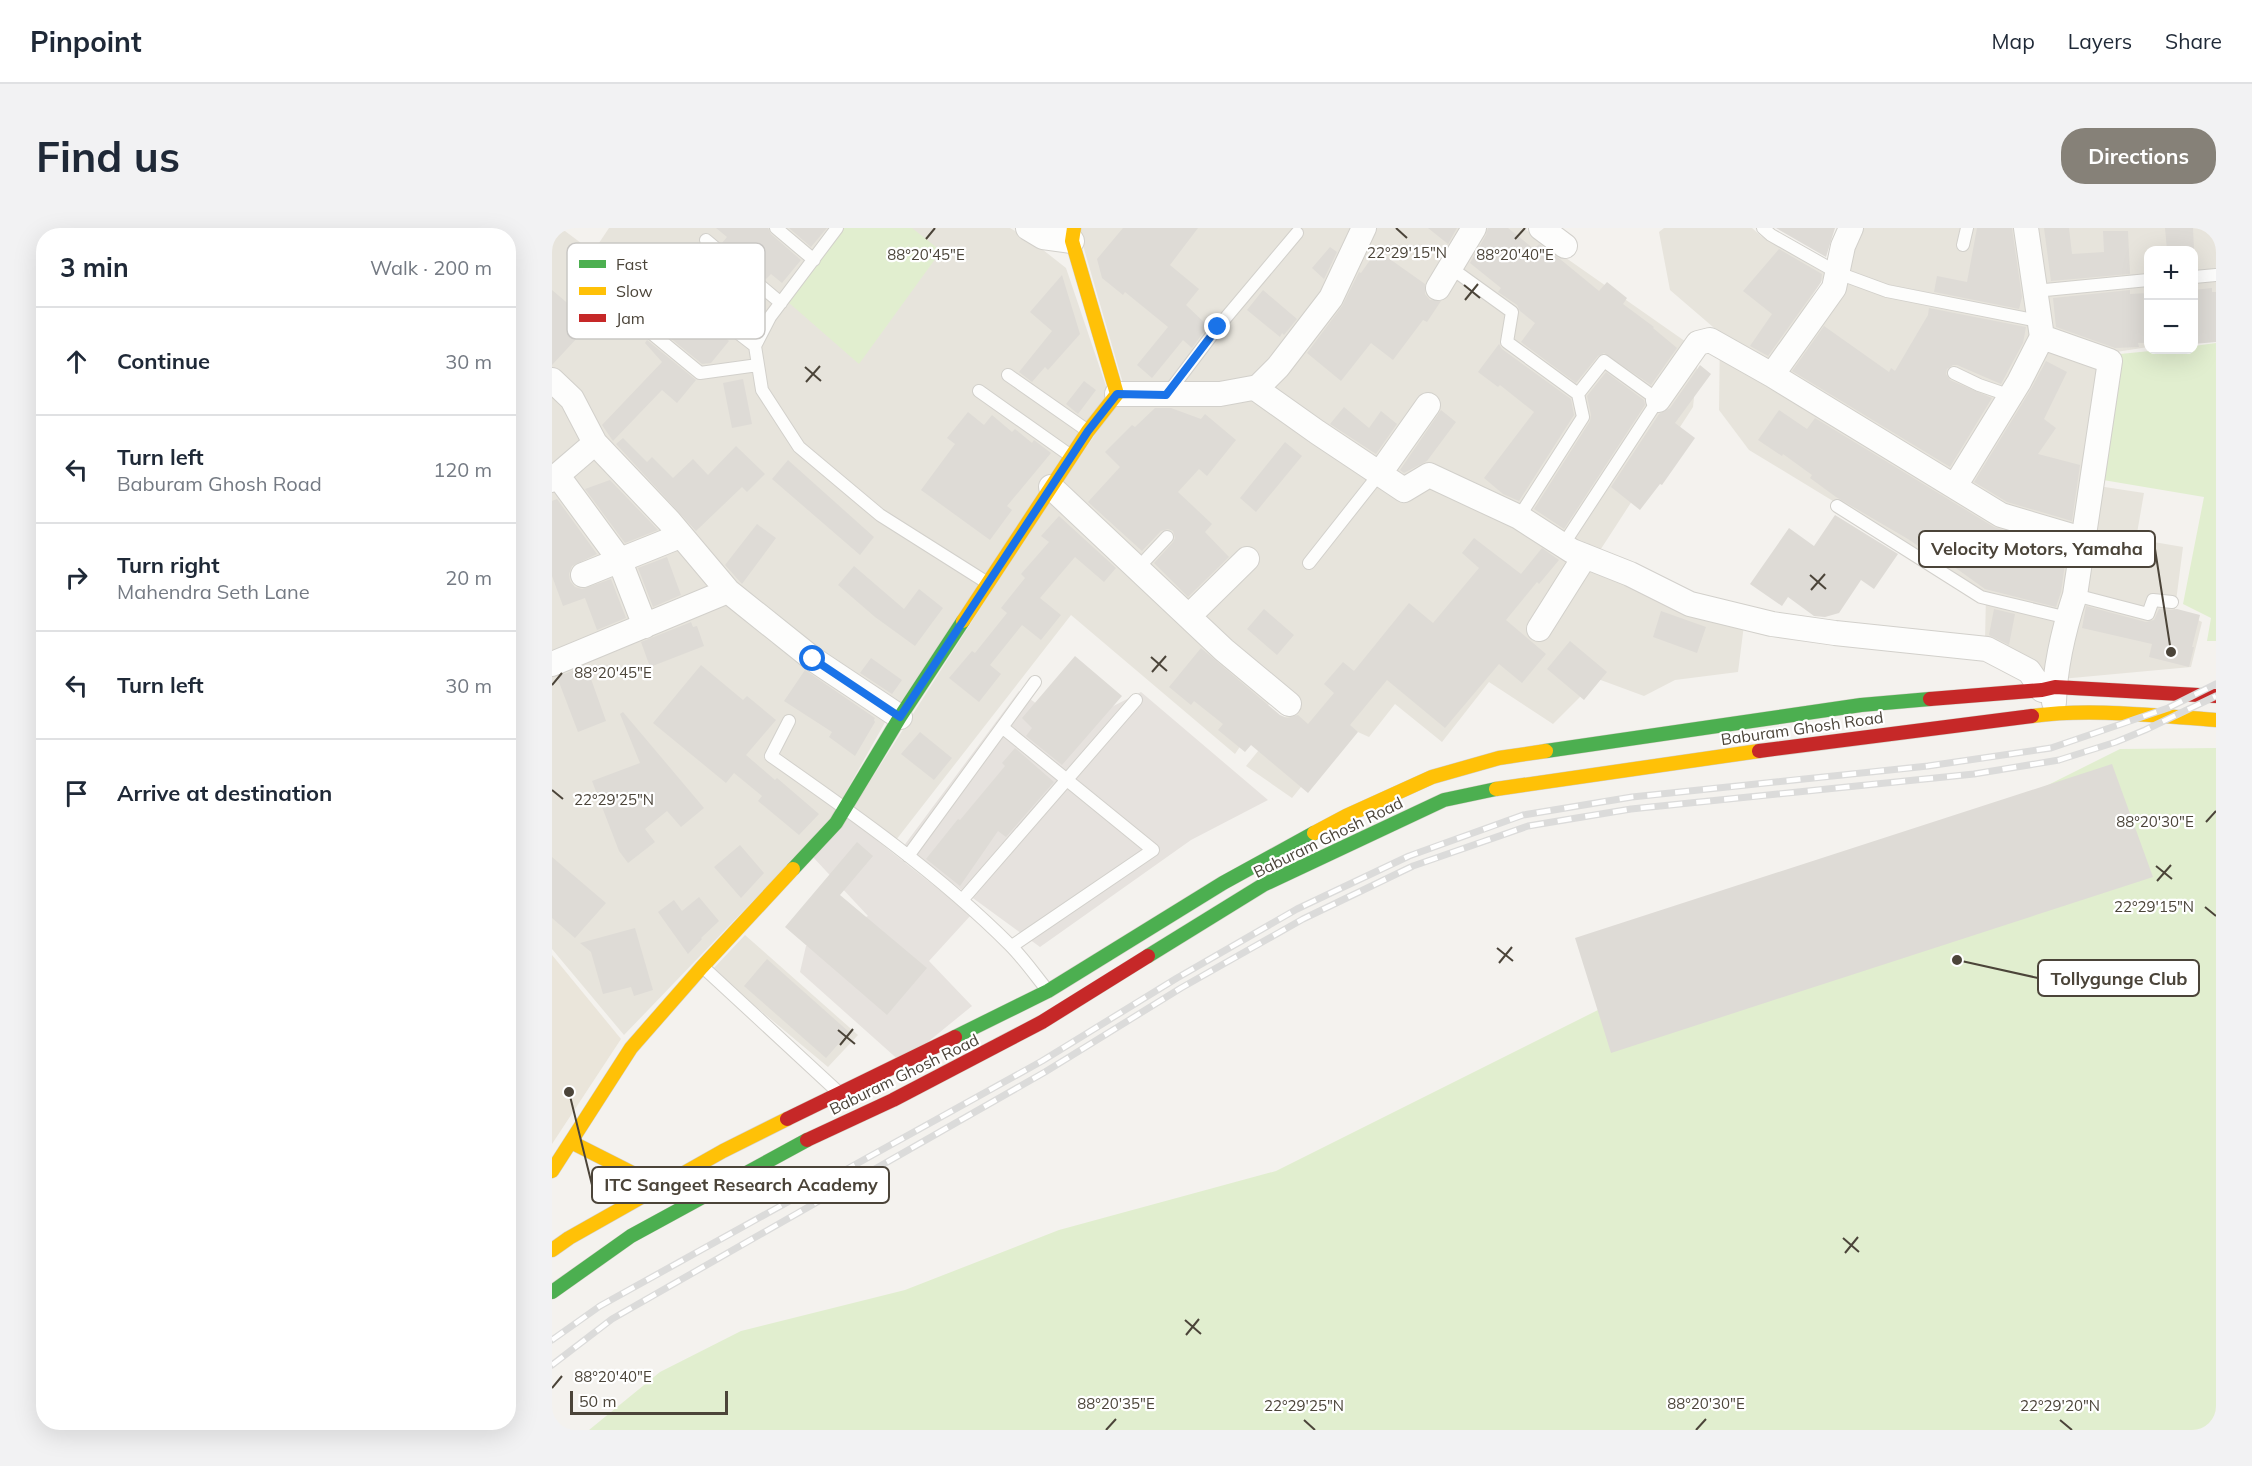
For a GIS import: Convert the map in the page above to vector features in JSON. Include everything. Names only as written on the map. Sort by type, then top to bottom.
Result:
[{"type":"main road","points":[[552,1172],[631,1048],[702,967],[836,823],[900,717],[1088,431],[1117,394],[1073,235]]},
{"type":"main road","name":"Baburam Ghosh Road","points":[[556,1270],[569,1238],[723,1151],[1048,991],[1223,883],[1346,816],[1432,777],[1500,758],[1861,705],[2048,688],[2216,696]]},
{"type":"main road","name":"Baburam Ghosh Road","points":[[556,1270],[631,1236],[798,1144],[970,1062],[1042,1022],[1263,885],[1444,800],[1523,783],[1864,736],[2054,713],[2097,713],[2216,720]]},
{"type":"main road","points":[[572,1142],[660,1187]]},
{"type":"street","points":[[1028,228],[1043,237],[1073,235]]},
{"type":"street","points":[[1117,394],[1220,394],[1255,388],[1278,367],[1331,298],[1364,228]]},
{"type":"street","points":[[1444,278],[1474,228]]},
{"type":"street","points":[[1541,228],[1565,246]]},
{"type":"street","points":[[1772,375],[1834,288],[1843,246],[1851,228]]},
{"type":"street","points":[[1955,486],[2011,396],[2040,329],[2026,228]]},
{"type":"street","points":[[2040,329],[2110,361],[2075,595],[2048,688],[2054,713]]},
{"type":"street","points":[[1658,400],[1698,343],[1710,340],[1772,375],[2001,515],[2082,539]]},
{"type":"street","points":[[553,382],[572,399],[595,442],[669,520],[728,591],[813,659],[900,717]]},
{"type":"street","points":[[1255,388],[1404,489],[1429,475],[1519,517],[1585,556],[1630,574],[1690,604],[1760,621],[1835,633],[1987,649],[2029,671],[2048,688]]},
{"type":"street","points":[[1380,473],[1428,405]]},
{"type":"street","points":[[595,442],[555,478],[620,559],[645,626]]},
{"type":"street","points":[[1051,487],[1224,650],[1289,704]]},
{"type":"street","points":[[583,575],[680,536]]},
{"type":"street","points":[[1539,629],[1585,556]]},
{"type":"street","points":[[1189,616],[1247,560]]},
{"type":"street","points":[[553,663],[728,591]]},
{"type":"lane","points":[[776,228],[814,260]]},
{"type":"lane","points":[[765,328],[837,228]]},
{"type":"lane","points":[[1763,228],[1771,235],[1838,273],[1887,291],[2040,329]]},
{"type":"lane","points":[[1963,245],[1967,228]]},
{"type":"lane","points":[[1166,395],[1218,327],[1298,233]]},
{"type":"lane","points":[[706,240],[710,243]]},
{"type":"lane","points":[[2198,277],[2216,275]]},
{"type":"lane","points":[[1444,278],[1512,312],[1507,342],[1578,394],[1583,417],[1519,517]]},
{"type":"lane","points":[[2035,291],[2144,280]]},
{"type":"lane","points":[[765,290],[781,303]]},
{"type":"lane","points":[[660,339],[700,373],[758,365]]},
{"type":"lane","points":[[746,339],[755,346]]},
{"type":"lane","points":[[759,339],[755,346],[762,390],[799,447],[880,515],[988,583]]},
{"type":"lane","points":[[1563,545],[1658,400],[1604,361],[1578,394]]},
{"type":"lane","points":[[1954,373],[1979,386],[2011,396]]},
{"type":"lane","points":[[1008,375],[1088,431]]},
{"type":"lane","points":[[979,391],[1072,457]]},
{"type":"lane","points":[[1309,563],[1380,473]]},
{"type":"lane","points":[[1837,506],[1982,597],[2068,618]]},
{"type":"lane","points":[[1138,568],[1167,537]]},
{"type":"lane","points":[[2075,595],[2148,614],[2153,600],[2172,602]]},
{"type":"lane","points":[[908,856],[1035,682]]},
{"type":"lane","points":[[963,899],[1136,700]]},
{"type":"lane","points":[[789,721],[771,756],[845,808],[963,899],[1012,946],[1048,991]]},
{"type":"lane","points":[[1002,727],[1153,850],[1012,946]]},
{"type":"lane","points":[[702,967],[840,1094]]},
{"type":"shaded area","points":[[552,228],[561,228],[581,243],[567,243],[567,339],[765,339],[765,243],[599,243],[609,228],[1010,228],[1033,242],[1066,268],[1109,395],[898,706],[732,590],[552,372]]},
{"type":"shaded area","points":[[1078,228],[1357,228],[1322,297],[1254,382],[1124,387]]},
{"type":"shaded area","points":[[1370,228],[1527,228],[1526,230],[1699,351],[1693,407],[1597,555],[1429,470],[1403,483],[1264,389]]},
{"type":"shaded area","points":[[1664,228],[1752,228],[1761,236],[1826,274],[1763,374],[2072,546],[2049,679],[1985,641],[1986,594],[1749,450],[1719,410],[1720,333],[1670,290],[1659,232]]},
{"type":"shaded area","points":[[1857,228],[2022,228],[2035,339],[2104,364],[2078,534],[2001,510],[1780,374]]},
{"type":"shaded area","points":[[2033,228],[2216,228],[2216,336],[2198,339],[2198,246],[2144,246],[2144,348],[2110,353],[2047,333]]},
{"type":"shaded area","points":[[552,387],[668,526],[888,717],[829,822],[624,1035],[552,949]]},
{"type":"shaded area","points":[[1250,393],[1402,496],[1429,482],[1744,625],[1738,672],[1675,680],[1644,696],[1598,679],[1553,724],[1489,682],[1442,742],[1395,704],[1369,737],[1349,728],[1292,798],[1246,766],[1295,705],[1059,487],[1119,400]]},
{"type":"shaded area","points":[[2098,486],[2144,493],[2136,539],[2183,547],[2175,609],[2202,622],[2191,667],[2061,679]]},
{"type":"shaded area","points":[[1050,499],[1271,701],[1235,754],[1071,615],[896,840],[853,808]]},
{"type":"shaded area","points":[[1019,691],[1070,728],[1141,692],[1268,800],[1191,840],[1040,947],[903,847]]},
{"type":"shaded area","points":[[846,816],[971,915],[929,961],[972,1006],[902,1063],[800,972],[806,946],[868,916],[812,856]]},
{"type":"shaded area","points":[[745,935],[858,1035],[828,1067],[712,970]]},
{"type":"shaded area","points":[[552,955],[621,1039],[552,1144]]},
{"type":"green space","points":[[841,228],[912,228],[941,251],[859,364],[788,302]]},
{"type":"green space","points":[[2216,343],[2216,641],[2207,641],[2211,618],[2183,604],[2204,497],[2103,480],[2120,354],[2144,352],[2144,354],[2198,354],[2198,345]]},
{"type":"green space","points":[[2216,748],[2216,1430],[589,1430],[660,1372],[741,1331],[905,1290],[1059,1230],[1276,1171],[2120,749]]},
{"type":"building","points":[[716,228],[768,228],[771,234],[801,260],[782,283],[771,274],[766,279],[765,243],[722,243],[727,237]]},
{"type":"building","points":[[789,228],[827,228],[811,247]]},
{"type":"building","points":[[1123,228],[1198,228],[1170,265],[1199,289],[1186,305],[1208,326],[1192,348],[1183,340],[1152,378],[1137,365],[1168,327],[1125,292],[1123,295],[1102,278],[1097,259]]},
{"type":"building","points":[[1428,228],[1457,228],[1448,244]]},
{"type":"building","points":[[1488,228],[1508,228],[1534,249],[1539,244],[1599,291],[1607,282],[1627,298],[1623,304],[1677,348],[1651,385],[1604,353],[1598,356],[1576,383],[1521,342],[1535,323],[1520,311],[1517,305],[1498,292],[1501,288],[1470,263]]},
{"type":"building","points":[[1776,228],[1835,228],[1826,257]]},
{"type":"building","points":[[1977,228],[2012,228],[2022,297],[2019,309],[1934,292],[1937,276],[1967,282]]},
{"type":"building","points":[[2044,228],[2069,228],[2072,254],[2104,252],[2103,231],[2128,231],[2130,274],[2051,281]]},
{"type":"building","points":[[2165,228],[2193,228],[2194,246],[2167,246]]},
{"type":"building","points":[[1330,247],[1337,252],[1324,279],[1312,268]]},
{"type":"building","points":[[1779,249],[1822,274],[1821,282],[1768,356],[1750,346],[1772,314],[1743,291]]},
{"type":"building","points":[[1377,250],[1425,284],[1425,294],[1430,300],[1441,301],[1427,322],[1423,320],[1393,360],[1371,343],[1341,381],[1307,353],[1342,306],[1359,272],[1361,273]]},
{"type":"building","points":[[1062,275],[1080,334],[1048,370],[1045,367],[1032,382],[1019,372],[1052,331],[1030,312]]},
{"type":"building","points":[[2212,288],[2212,292],[2216,292],[2216,342],[2198,344],[2198,289]]},
{"type":"building","points":[[552,290],[567,303],[567,339],[576,339],[552,365]]},
{"type":"building","points":[[1263,290],[1297,319],[1280,337],[1247,310]]},
{"type":"building","points":[[2130,290],[2130,294],[2144,293],[2144,343],[2138,343],[2139,347],[2115,348],[2056,327],[2053,298]]},
{"type":"building","points":[[1929,308],[2026,327],[2023,343],[2001,384],[1957,365],[1947,369],[1946,374],[1950,380],[1992,398],[1950,467],[1792,371],[1824,326],[1889,372],[1891,368],[1895,371],[1928,315]]},
{"type":"building","points":[[671,339],[726,339],[729,341],[711,363],[702,364]]},
{"type":"building","points":[[647,340],[696,380],[677,403],[662,390],[613,441],[602,425],[662,362],[645,343]]},
{"type":"building","points":[[1499,344],[1502,349],[1571,399],[1574,415],[1519,501],[1503,494],[1484,478],[1534,412],[1500,385],[1498,387],[1478,372]]},
{"type":"building","points":[[2046,361],[2067,372],[2044,419],[2056,428],[2038,454],[2080,465],[2072,521],[2007,502],[1974,482]]},
{"type":"building","points":[[1700,365],[1711,374],[1675,423],[1695,438],[1662,485],[1660,484],[1640,510],[1611,487],[1659,414],[1670,408]]},
{"type":"building","points":[[1606,372],[1644,400],[1645,405],[1564,529],[1534,509],[1590,421],[1587,396]]},
{"type":"building","points":[[743,379],[752,424],[732,428],[723,383]]},
{"type":"building","points":[[1084,381],[1096,390],[1078,414],[1066,404]]},
{"type":"building","points":[[1344,407],[1369,428],[1381,411],[1397,424],[1376,454],[1330,424]]},
{"type":"building","points":[[1155,408],[1171,408],[1201,419],[1205,414],[1236,440],[1207,476],[1199,469],[1178,492],[1212,524],[1205,532],[1229,557],[1188,597],[1154,563],[1173,542],[1175,538],[1173,531],[1168,529],[1161,531],[1142,551],[1088,502],[1120,467],[1105,452],[1132,425],[1135,427]]},
{"type":"building","points":[[1441,410],[1456,422],[1427,461],[1404,473],[1400,470]]},
{"type":"building","points":[[1779,410],[1807,429],[1815,418],[1994,527],[2067,550],[2061,592],[2056,607],[1985,589],[1946,561],[1944,564],[1908,539],[1836,497],[1810,478],[1812,475],[1783,454],[1782,456],[1758,440]]},
{"type":"building","points":[[968,412],[984,425],[992,415],[1012,432],[1015,429],[1032,443],[1034,440],[1051,453],[1007,506],[1012,510],[990,540],[921,490],[955,444],[947,438]]},
{"type":"building","points":[[623,438],[647,462],[652,457],[673,478],[693,459],[708,475],[736,446],[765,474],[747,492],[742,487],[696,531],[616,444]]},
{"type":"building","points":[[1285,442],[1302,456],[1256,512],[1240,498]]},
{"type":"building","points":[[788,460],[874,537],[860,555],[772,479]]},
{"type":"building","points":[[610,480],[658,530],[625,543],[585,489]]},
{"type":"building","points":[[557,499],[597,554],[572,566],[569,574],[570,581],[575,587],[582,589],[611,579],[626,618],[597,630],[585,598],[563,606],[552,576],[552,501]]},
{"type":"building","points":[[1835,515],[1898,554],[1874,589],[1861,580],[1839,613],[1825,617],[1814,616],[1788,597],[1782,606],[1750,584],[1789,528],[1814,546]]},
{"type":"building","points":[[1059,516],[1116,568],[1104,582],[1075,557],[1040,598],[1061,615],[1041,640],[1022,625],[990,665],[1001,674],[979,702],[949,678],[972,651],[975,653],[1007,613],[1001,608],[1025,578],[1021,574],[1049,542],[1041,536]]},
{"type":"building","points":[[757,524],[776,538],[742,584],[725,565]]},
{"type":"building","points":[[1474,538],[1521,574],[1542,548],[1559,560],[1539,584],[1537,582],[1506,620],[1546,654],[1522,683],[1499,664],[1445,728],[1387,680],[1350,725],[1358,732],[1308,793],[1251,745],[1245,752],[1218,730],[1223,724],[1194,701],[1191,705],[1169,687],[1201,648],[1280,715],[1287,718],[1298,715],[1308,724],[1334,693],[1324,684],[1343,662],[1354,671],[1409,603],[1433,623],[1479,568],[1462,553]]},
{"type":"building","points":[[667,557],[681,595],[653,607],[638,568]]},
{"type":"building","points":[[854,566],[904,609],[919,589],[943,608],[915,646],[875,617],[838,585]]},
{"type":"building","points":[[2086,606],[2146,622],[2154,620],[2159,609],[2177,609],[2200,615],[2189,667],[2149,657],[2152,644],[2082,628]]},
{"type":"building","points":[[1264,609],[1294,635],[1277,655],[1247,629]]},
{"type":"building","points":[[1994,609],[2015,614],[2009,645],[1989,635]]},
{"type":"building","points":[[1661,611],[1706,627],[1697,653],[1653,637]]},
{"type":"building","points":[[691,622],[693,627],[697,626],[704,646],[650,667],[641,642]]},
{"type":"building","points":[[1570,641],[1607,672],[1584,700],[1547,669]]},
{"type":"building","points":[[1075,656],[1122,696],[1062,765],[1026,736],[1032,728],[1022,718]]},
{"type":"building","points":[[871,658],[902,680],[892,694],[860,673]]},
{"type":"building","points":[[586,665],[606,721],[578,732],[557,677]]},
{"type":"building","points":[[701,665],[743,700],[747,696],[776,720],[746,755],[819,814],[799,835],[758,801],[762,796],[734,773],[726,783],[653,723]]},
{"type":"building","points":[[805,670],[875,718],[875,722],[855,756],[829,737],[832,732],[784,701]]},
{"type":"building","points":[[623,712],[704,808],[681,827],[667,811],[645,829],[655,842],[628,863],[619,851],[592,781],[640,763],[620,714]]},
{"type":"building","points":[[920,732],[952,758],[934,780],[901,754]]},
{"type":"building","points":[[1015,748],[1054,782],[1006,837],[998,831],[960,886],[926,859],[1005,766],[1002,763]]},
{"type":"building","points":[[2112,764],[2153,877],[1611,1053],[1575,938]]},
{"type":"building","points":[[857,842],[873,856],[840,895],[927,968],[887,1015],[785,927]]},
{"type":"building","points":[[740,845],[764,873],[741,898],[714,867]]},
{"type":"building","points":[[552,857],[606,903],[575,938],[552,918]]},
{"type":"building","points":[[699,897],[719,921],[688,954],[658,912],[674,900],[682,911]]},
{"type":"building","points":[[635,928],[653,990],[634,996],[631,987],[603,994],[591,952],[580,943]]},
{"type":"building","points":[[767,959],[849,1032],[826,1058],[744,986]]},
{"type":"railway","points":[[552,1340],[600,1306],[1042,1061],[1177,978],[1297,909],[1409,856],[1523,815],[1632,797],[1928,766],[2051,748],[2168,708],[2216,684]]},
{"type":"railway","points":[[552,1365],[612,1319],[1045,1072],[1181,988],[1303,919],[1413,866],[1528,826],[1631,809],[1974,774],[2059,760],[2116,742],[2216,696]]},
{"type":"traffic: fast","points":[[793,869],[836,823],[900,717],[963,621]]},
{"type":"traffic: fast","points":[[1546,751],[1861,705],[1930,699]]},
{"type":"traffic: fast","points":[[1148,956],[1263,885],[1444,800],[1496,789]]},
{"type":"traffic: fast","points":[[955,1037],[1048,991],[1223,883],[1314,833]]},
{"type":"traffic: fast","points":[[552,1292],[631,1236],[807,1140]]},
{"type":"traffic: slow","points":[[963,621],[1088,431],[1117,394],[1072,241],[1074,228]]},
{"type":"traffic: slow","points":[[2032,716],[2101,713],[2216,720]]},
{"type":"traffic: slow","points":[[1314,833],[1432,777],[1499,758],[1546,751]]},
{"type":"traffic: slow","points":[[1496,789],[1759,751]]},
{"type":"traffic: slow","points":[[552,1171],[631,1048],[793,869]]},
{"type":"traffic: slow","points":[[552,1250],[569,1238],[723,1151],[787,1119]]},
{"type":"traffic: slow","points":[[571,1142],[660,1187]]},
{"type":"traffic: jam","points":[[1930,699],[2055,687],[2216,696]]},
{"type":"traffic: jam","points":[[1759,751],[2032,716]]},
{"type":"traffic: jam","points":[[807,1140],[893,1100],[1042,1022],[1148,956]]},
{"type":"traffic: jam","points":[[787,1119],[955,1037]]},
{"type":"place","name":"Velocity Motors, Yamaha","points":[[2171,652]]},
{"type":"place","name":"Tollygunge Club","points":[[1957,960]]},
{"type":"place","name":"ITC Sangeet Research Academy","points":[[569,1092]]},
{"type":"route","points":[[813,659],[900,717],[1088,431],[1117,394],[1166,395],[1218,327]]}]
